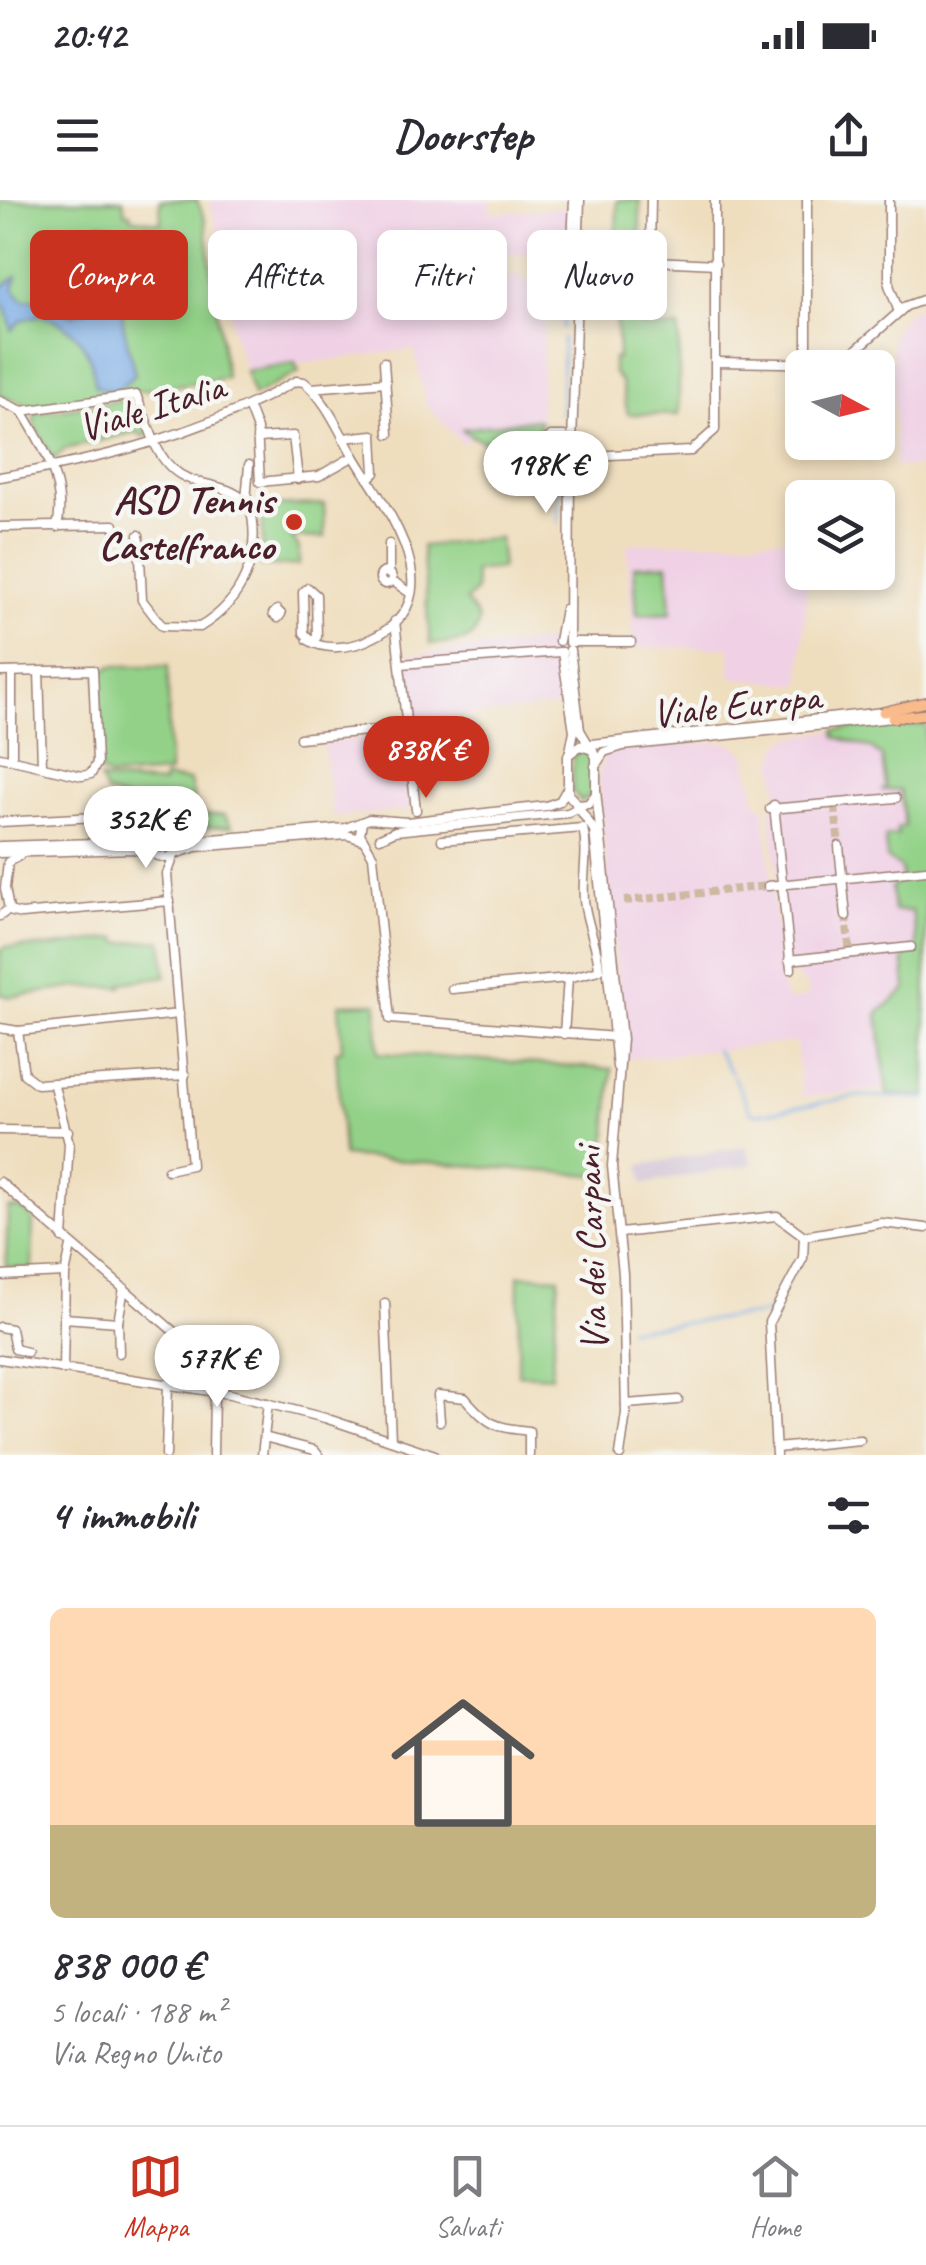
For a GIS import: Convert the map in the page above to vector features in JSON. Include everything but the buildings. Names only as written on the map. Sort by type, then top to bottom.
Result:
[{"type":"main road","points":[[888,715],[926,711]]},
{"type":"main road","points":[[888,715],[926,711]]},
{"type":"street","points":[[577,200],[567,424],[560,435],[547,438],[540,450],[544,463],[565,482],[564,622],[574,731],[568,787],[589,819]]},
{"type":"street","points":[[566,546],[573,445],[577,200]]},
{"type":"street","points":[[650,200],[650,250],[655,261],[716,264]]},
{"type":"street","points":[[554,469],[592,456],[686,452],[702,446],[716,427],[716,200]]},
{"type":"street","points":[[807,200],[807,350]]},
{"type":"street","points":[[889,200],[889,285],[899,312]]},
{"type":"street","points":[[859,350],[912,302],[926,300]]},
{"type":"street","points":[[384,362],[389,434]]},
{"type":"street","points":[[717,367],[785,366]]},
{"type":"street","name":"Viale Italia","points":[[0,477],[51,468],[153,440],[249,408],[296,381],[312,388]]},
{"type":"street","points":[[308,640],[329,646],[367,640],[395,620],[410,593],[407,544],[312,388],[386,382]]},
{"type":"street","points":[[0,401],[22,412],[136,396],[153,440],[182,478],[225,490],[246,501]]},
{"type":"street","points":[[249,408],[258,438],[260,482],[319,476],[354,456]]},
{"type":"street","points":[[22,412],[51,468],[57,528]]},
{"type":"street","points":[[343,438],[373,435],[375,473],[368,480]]},
{"type":"street","points":[[560,435],[592,456]]},
{"type":"street","points":[[258,438],[293,436],[298,479]]},
{"type":"street","points":[[139,535],[145,606],[162,626],[200,627],[242,589],[252,540],[253,519],[246,501],[248,465]]},
{"type":"street","points":[[0,527],[114,525]]},
{"type":"street","points":[[390,544],[392,580]]},
{"type":"street","points":[[392,580],[412,581]]},
{"type":"street","points":[[392,580],[410,593]]},
{"type":"street","points":[[308,640],[304,591],[312,588],[316,594],[317,633],[329,646]]},
{"type":"street","points":[[282,614],[304,614]]},
{"type":"street","points":[[395,620],[416,810],[424,818],[470,814]]},
{"type":"street","points":[[308,640],[317,633]]},
{"type":"street","points":[[402,664],[631,642]]},
{"type":"street","points":[[565,646],[582,734],[588,746]]},
{"type":"street","points":[[0,672],[93,670],[97,762],[88,776],[0,757]]},
{"type":"street","points":[[39,671],[42,765]]},
{"type":"street","points":[[12,672],[12,757]]},
{"type":"street","name":"Viale Europa","points":[[570,751],[608,740],[888,715]]},
{"type":"street","name":"Viale Europa","points":[[595,766],[604,752],[624,746],[888,715]]},
{"type":"street","points":[[300,738],[405,727]]},
{"type":"street","points":[[582,734],[590,740],[608,740]]},
{"type":"street","name":"Via dei Carpani","points":[[588,746],[595,766],[620,1015],[618,1092]]},
{"type":"street","points":[[0,850],[128,842],[157,834],[174,833],[190,840],[234,838],[362,822],[390,823],[553,804],[568,787]]},
{"type":"street","points":[[568,813],[592,800],[596,791]]},
{"type":"street","points":[[896,798],[773,808],[790,964],[911,947]]},
{"type":"street","points":[[390,823],[409,819],[416,810]]},
{"type":"street","points":[[0,850],[142,850],[158,856],[196,847],[347,835],[365,841],[395,831],[568,813],[589,819]]},
{"type":"street","points":[[0,822],[97,817]]},
{"type":"street","name":"Via dei Carpani","points":[[589,819],[595,836],[622,1065],[612,1169],[620,1232],[626,1404],[620,1455]]},
{"type":"street","points":[[373,856],[382,830],[378,821]]},
{"type":"street","points":[[362,822],[359,832],[373,856],[390,1018],[564,1034],[618,1035]]},
{"type":"street","points":[[442,840],[583,828],[588,866],[584,900],[595,932],[599,970],[568,978],[452,990]]},
{"type":"street","points":[[168,1170],[192,1166],[168,874],[179,846],[174,833]]},
{"type":"street","points":[[157,834],[152,842],[168,874]]},
{"type":"street","points":[[839,846],[846,916]]},
{"type":"street","points":[[69,852],[12,857],[2,887],[4,914],[170,901]]},
{"type":"street","points":[[768,886],[926,870]]},
{"type":"street","points":[[772,917],[785,915]]},
{"type":"street","points":[[564,1034],[568,978]]},
{"type":"street","name":"Via dei Carpani","points":[[610,979],[620,1015]]},
{"type":"street","points":[[0,1028],[18,1030],[180,1014]]},
{"type":"street","points":[[18,1030],[24,1074],[36,1084],[185,1075]]},
{"type":"street","points":[[57,1085],[69,1148],[63,1238]]},
{"type":"street","points":[[0,1130],[68,1131]]},
{"type":"street","points":[[0,1182],[194,1349],[214,1390],[213,1455]]},
{"type":"street","points":[[620,1232],[777,1216],[804,1236],[882,1222],[926,1228]]},
{"type":"street","points":[[804,1236],[803,1258],[768,1322],[776,1451],[860,1440]]},
{"type":"street","points":[[64,1369],[65,1273],[72,1246]]},
{"type":"street","points":[[0,1276],[65,1273]]},
{"type":"street","points":[[118,1353],[124,1288]]},
{"type":"street","points":[[385,1303],[391,1440]]},
{"type":"street","points":[[64,1318],[118,1322]]},
{"type":"street","points":[[0,1328],[11,1329],[15,1349],[27,1352]]},
{"type":"street","points":[[0,1359],[214,1390],[435,1455]]},
{"type":"street","points":[[166,1455],[168,1384]]},
{"type":"street","points":[[440,1421],[438,1396],[462,1397],[480,1416],[502,1430],[530,1431],[529,1455]]},
{"type":"street","name":"Via dei Carpani","points":[[626,1404],[678,1400]]},
{"type":"street","points":[[262,1455],[268,1403]]},
{"type":"street","points":[[264,1437],[315,1450],[318,1455]]},
{"type":"shaded area","points":[[209,200],[491,200],[491,213],[571,207],[567,230],[527,230],[527,253],[507,254],[507,230],[377,230],[377,320],[507,320],[507,276],[518,275],[527,281],[527,320],[544,320],[539,434],[521,446],[483,444],[469,437],[463,444],[427,406],[414,349],[245,371],[231,320],[357,320],[357,230],[217,230]]},
{"type":"shaded area","points":[[926,305],[926,467],[895,467],[892,333],[906,312]]},
{"type":"shaded area","points":[[785,539],[785,590],[807,590],[800,685],[731,677],[730,647],[634,648],[627,544]]},
{"type":"shaded area","points":[[551,642],[560,660],[565,706],[415,721],[405,655]]},
{"type":"shaded area","points":[[835,730],[836,737],[872,748],[882,757],[886,789],[900,790],[903,796],[906,824],[897,829],[903,886],[916,921],[919,951],[906,990],[879,1014],[887,1089],[802,1097],[796,1042],[625,1059],[598,778],[604,756],[629,748],[718,742],[731,743],[746,754],[756,802],[764,808],[783,992],[789,1001],[807,998],[807,986],[787,966],[770,809],[778,796],[774,762],[779,747],[789,738]]},
{"type":"shaded area","points":[[399,735],[410,810],[333,817],[323,742]]},
{"type":"shaded area","points":[[746,1146],[753,1164],[644,1184],[640,1165]]},
{"type":"green space","points":[[0,200],[123,200],[125,213],[131,213],[131,218],[161,223],[160,200],[197,200],[208,243],[208,320],[218,320],[226,378],[35,407],[0,396]]},
{"type":"green space","points":[[617,200],[640,200],[640,230],[616,230]]},
{"type":"green space","points":[[616,320],[642,320],[642,327],[679,328],[679,415],[628,414],[621,382],[613,372],[613,359],[618,358]]},
{"type":"green space","points":[[295,363],[299,372],[253,396],[245,371]]},
{"type":"green space","points":[[123,400],[138,403],[148,432],[145,437],[136,432],[65,449],[53,460],[34,423],[35,413]]},
{"type":"green space","points":[[540,421],[539,431],[511,445],[480,440],[462,429]]},
{"type":"green space","name":"ASD Tennis Castelfranco","points":[[324,504],[325,537],[292,538],[299,548],[299,565],[262,566],[263,506]]},
{"type":"green space","points":[[499,538],[502,568],[474,571],[476,590],[466,601],[479,619],[474,634],[462,641],[430,644],[422,546]]},
{"type":"green space","points":[[668,564],[671,613],[637,615],[634,566]]},
{"type":"green space","points":[[111,666],[168,666],[169,773],[109,777],[100,772],[98,676]]},
{"type":"green space","points":[[926,725],[926,1096],[887,1094],[878,1013],[906,990],[903,956],[918,951],[912,911],[894,911],[891,888],[902,878],[901,868],[887,859],[885,837],[898,835],[897,828],[905,826],[900,790],[881,790],[886,789],[882,757],[871,748],[836,737],[835,730]]},
{"type":"green space","points":[[586,750],[593,759],[592,794],[581,802],[572,790],[573,755]]},
{"type":"green space","points":[[164,778],[190,781],[196,807],[203,815],[224,815],[232,827],[193,827],[162,815],[125,830],[126,800],[106,793],[100,780],[163,784]]},
{"type":"green space","points":[[118,938],[119,943],[162,940],[166,976],[122,983],[122,987],[78,987],[10,997],[0,994],[0,950],[6,947],[49,947]]},
{"type":"green space","points":[[377,1003],[378,1053],[612,1069],[604,1176],[343,1156],[336,1051],[342,1050],[339,1004]]},
{"type":"green space","points":[[8,1208],[20,1208],[33,1218],[32,1269],[6,1267]]},
{"type":"green space","points":[[519,1275],[559,1277],[551,1376],[518,1374]]},
{"type":"water","points":[[100,223],[116,230],[83,230]]},
{"type":"water","points":[[17,276],[14,288],[23,300],[30,299],[30,318],[12,330],[6,307],[0,303],[0,288]]},
{"type":"water","points":[[54,320],[123,320],[135,375],[115,392],[95,386],[86,350]]},
{"type":"waterway","points":[[563,328],[564,320]]},
{"type":"waterway","points":[[561,414],[563,339]]},
{"type":"waterway","points":[[558,523],[559,489]]},
{"type":"waterway","points":[[716,1050],[731,1072]]},
{"type":"waterway","points":[[733,1076],[751,1112],[757,1114],[859,1096],[926,1099]]},
{"type":"waterway","points":[[628,1329],[765,1314],[795,1266]]},
{"type":"tunnel","points":[[835,807],[839,846]]},
{"type":"tunnel","points":[[624,901],[768,886]]},
{"type":"tunnel","points":[[846,916],[850,954]]},
{"type":"place","name":"ASD Tennis Castelfranco","points":[[294,522]]}]
